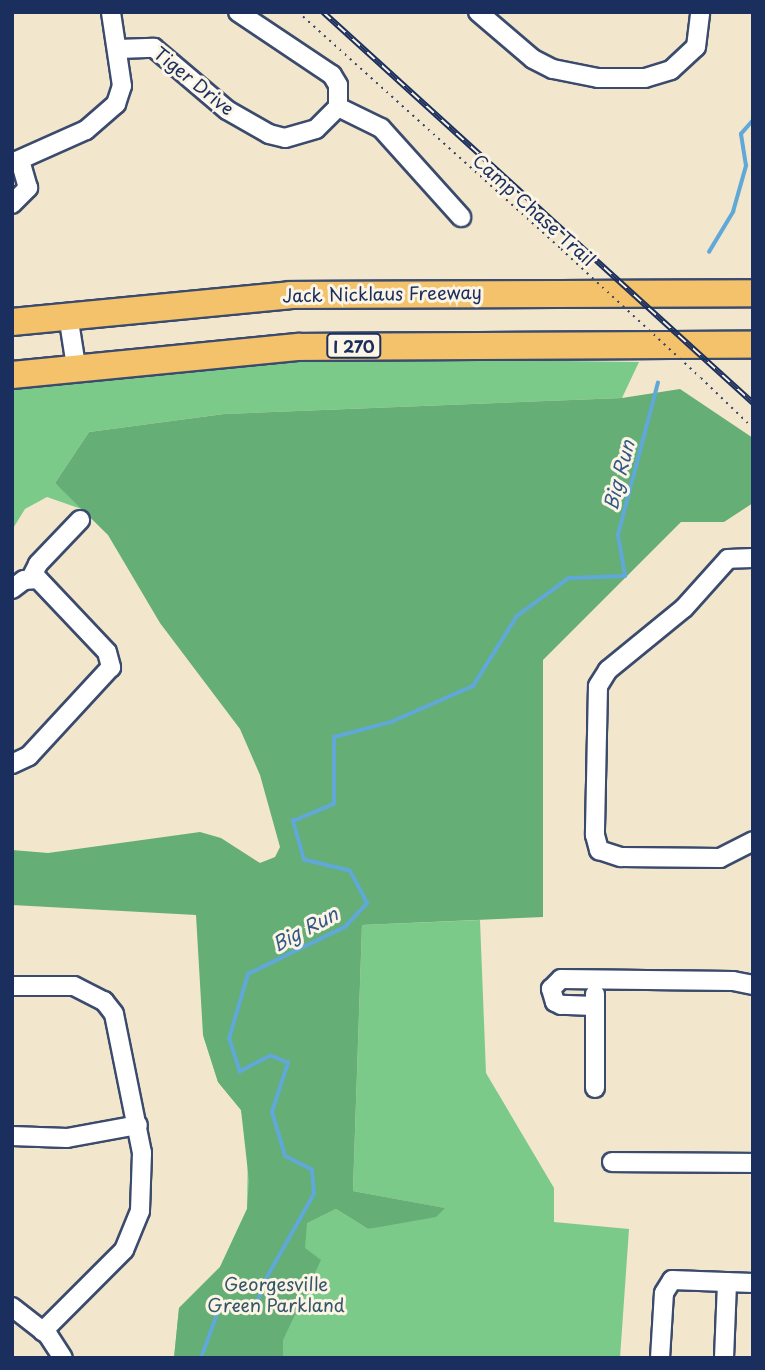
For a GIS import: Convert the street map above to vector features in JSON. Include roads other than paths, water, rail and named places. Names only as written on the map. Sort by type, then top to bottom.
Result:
[{"type":"highway","name":"Jack Nicklaus Freeway","points":[[12,322],[304,294],[753,293]]},
{"type":"highway","name":"I 270","points":[[12,375],[76,366],[377,345],[753,345]]},
{"type":"street","points":[[12,204],[28,188],[15,158],[86,130],[111,112],[122,86],[111,12]]},
{"type":"street","points":[[238,12],[332,75],[340,97],[338,107],[381,128],[461,217]]},
{"type":"street","points":[[478,12],[533,59],[576,75],[659,76],[690,55],[698,38],[700,12]]},
{"type":"street","name":"Tiger Drive","points":[[118,49],[142,45],[154,48],[227,110],[269,134],[285,138],[307,134],[338,107]]},
{"type":"street","points":[[68,315],[76,366]]},
{"type":"street","points":[[12,589],[31,578],[37,564],[80,520]]},
{"type":"street","points":[[746,557],[728,559],[684,608],[608,670],[598,686],[595,835],[599,850],[621,858],[720,858],[753,841]]},
{"type":"street","points":[[12,764],[29,756],[111,667],[107,652],[38,579],[31,578]]},
{"type":"street","points":[[594,1006],[561,1005],[555,1002],[551,989],[561,979],[733,981],[753,985]]},
{"type":"street","points":[[595,1088],[596,980]]},
{"type":"street","points":[[12,986],[74,986],[104,1002],[114,1014],[138,1125],[143,1195],[133,1231],[124,1250],[43,1331]]},
{"type":"street","points":[[12,1136],[66,1138],[138,1125]]},
{"type":"street","points":[[612,1162],[753,1163]]},
{"type":"street","points":[[660,1358],[664,1293],[672,1280],[753,1283]]},
{"type":"street","points":[[724,1358],[727,1282]]},
{"type":"street","points":[[12,1307],[43,1331],[62,1358]]},
{"type":"waterway","name":"Big Run","points":[[709,252],[733,212],[746,166],[741,134],[753,120]]},
{"type":"waterway","name":"Big Run","points":[[201,1358],[220,1306],[254,1311],[267,1277],[314,1194],[312,1170],[285,1156],[272,1112],[288,1063],[271,1056],[240,1072],[229,1039],[248,974],[345,927],[367,903],[350,871],[304,860],[293,821],[334,804],[334,737],[391,722],[473,686],[517,616],[569,578],[625,576],[618,535],[658,383]]},
{"type":"railway","points":[[323,12],[753,403]]},
{"type":"park label","name":"Georgesville Green Parkland","points":[[276,1295]]}]
